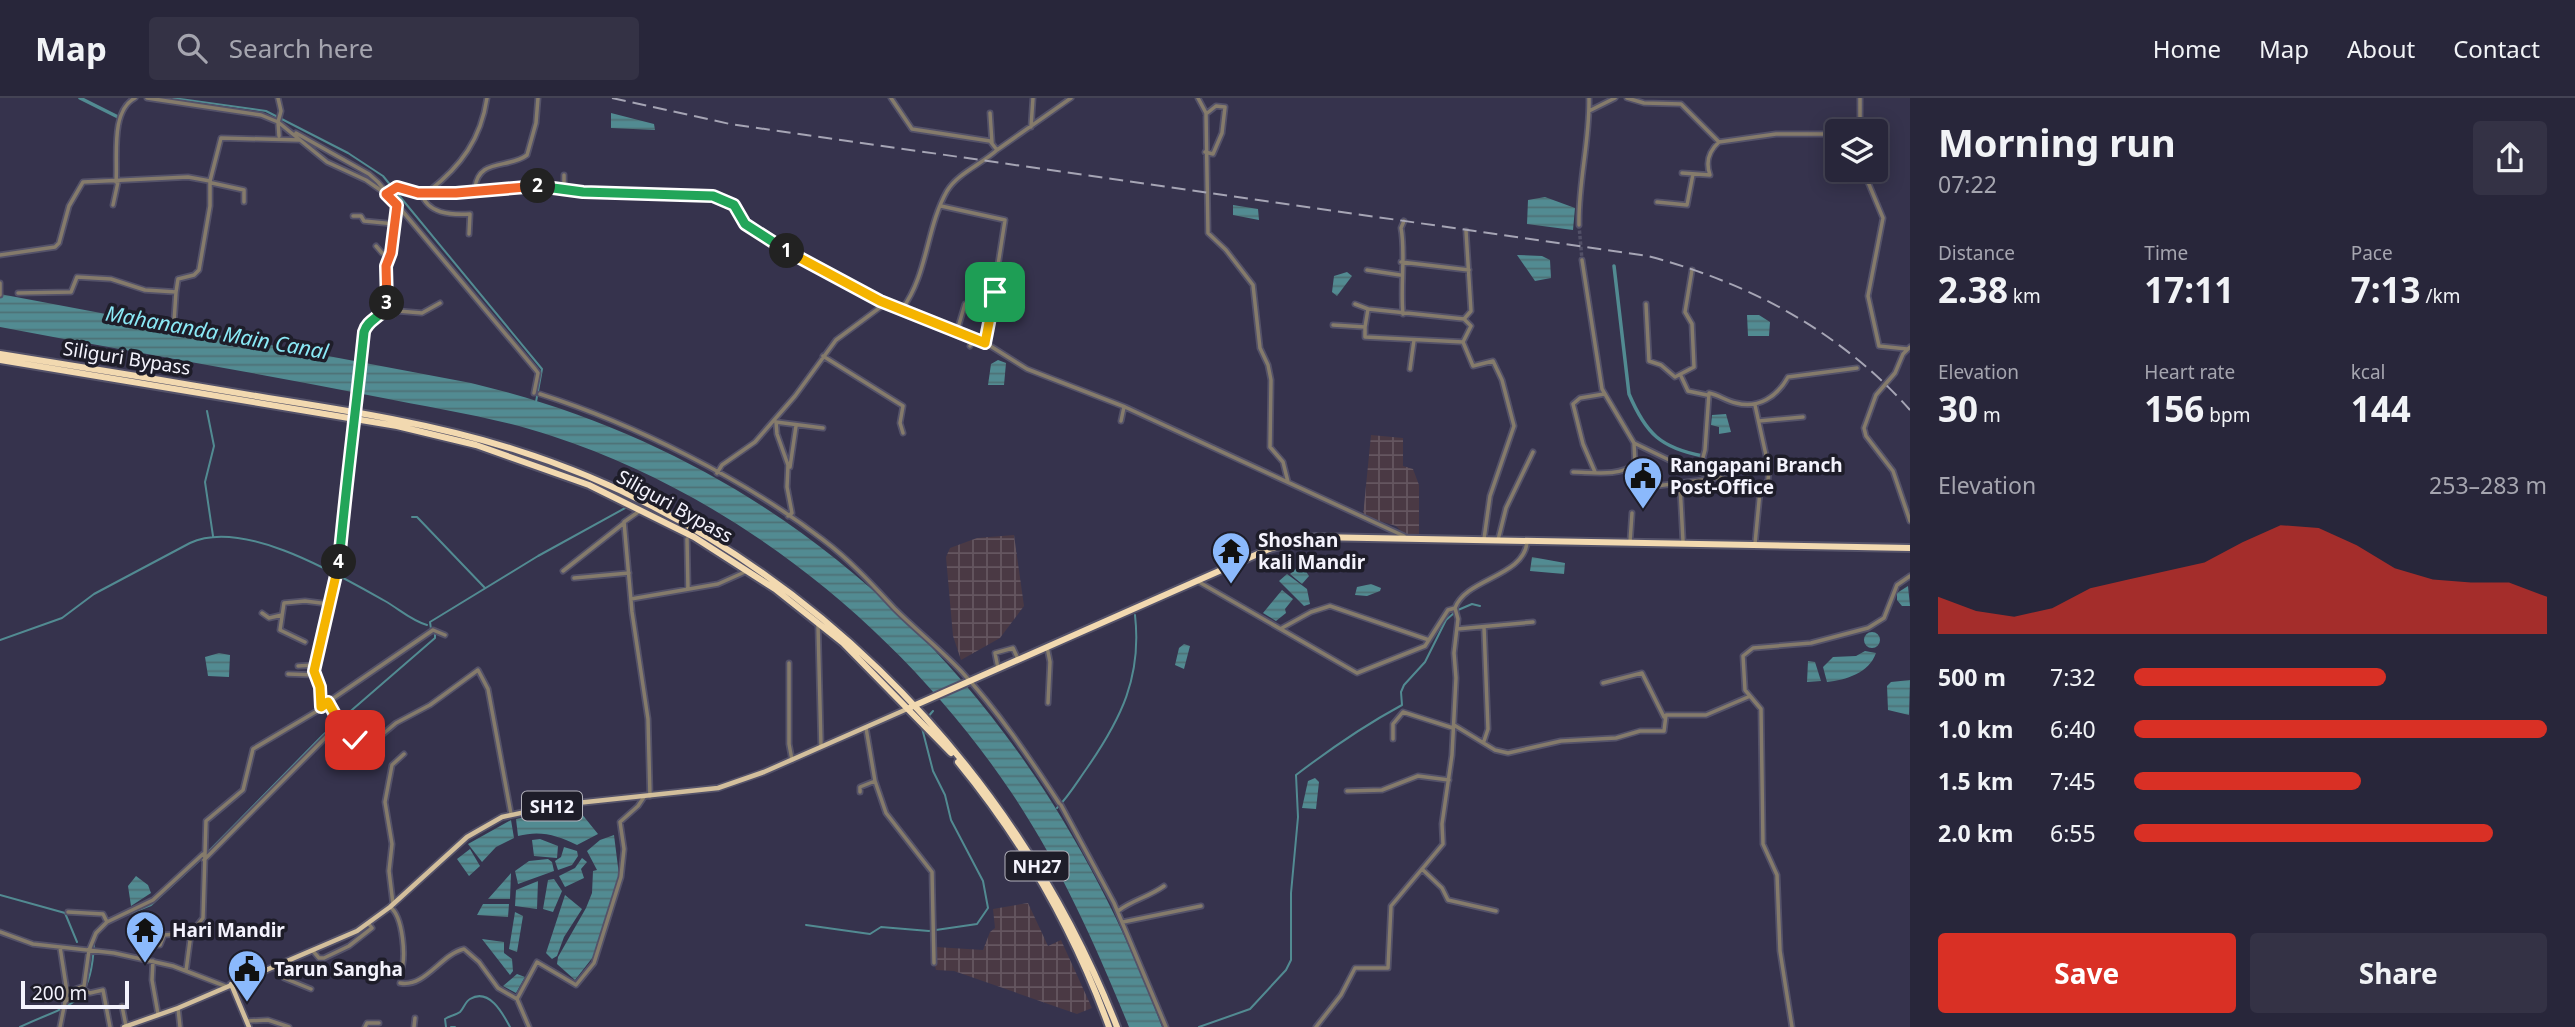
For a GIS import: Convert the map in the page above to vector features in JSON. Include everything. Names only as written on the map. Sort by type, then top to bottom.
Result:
[{"type":"highway","name":"Siliguri Bypass","points":[[0,354],[432,427],[515,450],[628,499],[706,539],[779,586],[861,652],[911,707]]},
{"type":"highway","name":"NH27","points":[[0,360],[356,416]]},
{"type":"highway","name":"NH27","points":[[639,506],[749,571],[818,623],[911,707],[975,775],[1037,866],[1073,930],[1116,1027]]},
{"type":"highway","points":[[911,707],[1269,549],[1327,535],[1910,546]]},
{"type":"highway","name":"NH27","points":[[927,724],[970,777],[1016,841],[1080,956],[1109,1027]]},
{"type":"main road","name":"SH12","points":[[125,1026],[177,1008],[313,951],[368,923],[391,906],[467,837],[511,814],[558,805],[718,788],[792,760],[911,707]]},
{"type":"main road","points":[[231,984],[249,1027]]},
{"type":"street","points":[[126,98],[126,106]]},
{"type":"street","points":[[113,205],[117,182],[118,122],[126,106],[135,98]]},
{"type":"street","points":[[147,98],[261,115],[278,121],[369,174],[535,369],[538,373],[534,393]]},
{"type":"street","points":[[278,98],[281,111],[278,121],[279,136]]},
{"type":"street","points":[[428,192],[450,175],[470,149],[478,136],[487,98]]},
{"type":"street","points":[[474,189],[475,181],[485,169],[497,163],[510,165],[527,155],[536,123],[538,98]]},
{"type":"street","points":[[891,98],[912,129],[992,143]]},
{"type":"street","points":[[1031,127],[1033,98]]},
{"type":"street","points":[[902,309],[922,269],[948,190],[963,174],[1071,98]]},
{"type":"street","points":[[1198,98],[1206,114],[1208,233],[1226,250],[1253,285],[1260,348],[1271,380],[1270,447],[1283,462],[1288,482]]},
{"type":"street","points":[[1579,225],[1578,191],[1589,98]]},
{"type":"street","points":[[1589,111],[1615,98]]},
{"type":"street","points":[[1627,98],[1644,103],[1681,104],[1720,142]]},
{"type":"street","points":[[1860,98],[1860,119]]},
{"type":"street","points":[[1205,152],[1213,155],[1219,146],[1225,107],[1216,106],[1206,114]]},
{"type":"street","points":[[990,113],[992,143],[997,150]]},
{"type":"street","points":[[294,132],[327,162],[366,180],[387,194]]},
{"type":"street","points":[[1682,173],[1710,175],[1709,154],[1720,142],[1776,134],[1825,134]]},
{"type":"street","points":[[174,322],[179,278],[194,275],[199,270],[211,182],[221,138],[302,141]]},
{"type":"street","points":[[1657,202],[1687,205],[1693,174]]},
{"type":"street","points":[[564,189],[565,175]]},
{"type":"street","points":[[0,255],[52,250],[59,243],[66,212],[79,184],[188,177],[244,190],[244,202]]},
{"type":"street","points":[[1868,182],[1883,218],[1868,296],[1874,331],[1879,346],[1908,348],[1895,373],[1876,395],[1864,428],[1866,436],[1893,471],[1910,521]]},
{"type":"street","points":[[387,194],[396,187],[421,192],[456,193],[474,189],[541,186],[696,193],[722,198],[734,205],[745,224],[758,234],[849,286],[974,338],[1027,369],[1124,407],[1406,538]]},
{"type":"street","points":[[421,192],[424,201],[437,211],[470,214],[469,234]]},
{"type":"street","points":[[381,316],[387,303],[386,266],[391,253],[397,205]]},
{"type":"street","points":[[941,206],[1005,220],[985,343]]},
{"type":"street","points":[[353,216],[361,216],[364,221],[395,223]]},
{"type":"street","points":[[1403,314],[1400,275],[1404,243],[1401,228],[1404,222]]},
{"type":"street","points":[[1464,319],[1471,311],[1466,231]]},
{"type":"street","points":[[376,246],[382,253],[391,253]]},
{"type":"street","points":[[1582,260],[1604,394],[1634,443],[1658,457],[1699,472],[1756,487],[1760,491]]},
{"type":"street","points":[[1401,262],[1469,270]]},
{"type":"street","points":[[1367,270],[1400,275]]},
{"type":"street","points":[[1646,304],[1649,362],[1661,365],[1670,375],[1681,376],[1694,367],[1692,324],[1685,312],[1692,270]]},
{"type":"street","points":[[18,293],[71,292],[77,277],[111,279],[145,290],[176,292]]},
{"type":"street","points":[[0,283],[0,294]]},
{"type":"street","points":[[321,707],[314,665],[337,576],[343,501],[356,416],[355,395],[365,327],[381,316],[393,315],[397,311],[422,313],[440,303]]},
{"type":"street","points":[[717,474],[722,465],[755,442],[776,420],[836,340],[886,303]]},
{"type":"street","points":[[957,331],[965,304]]},
{"type":"street","points":[[1355,304],[1368,309],[1403,314],[1464,319],[1471,326],[1463,342],[1473,366],[1493,361],[1514,421],[1490,496],[1483,539]]},
{"type":"street","points":[[1368,309],[1365,337],[1463,342]]},
{"type":"street","points":[[1333,325],[1365,327]]},
{"type":"street","points":[[970,346],[974,338]]},
{"type":"street","points":[[1410,369],[1414,340]]},
{"type":"street","points":[[822,356],[903,405],[900,423],[903,433]]},
{"type":"street","points":[[1681,376],[1688,391],[1707,395],[1713,393],[1737,404],[1755,405],[1780,391],[1788,377],[1857,369]]},
{"type":"street","points":[[540,394],[632,430],[717,474],[788,516],[853,564],[968,680],[1018,740],[1060,804],[1118,911],[1166,1027]]},
{"type":"street","points":[[1595,472],[1583,444],[1573,404],[1580,398],[1604,394]]},
{"type":"street","points":[[1699,472],[1705,450],[1707,395]]},
{"type":"street","points":[[1755,405],[1769,469],[1768,480],[1760,491],[1755,544]]},
{"type":"street","points":[[1121,421],[1124,407]]},
{"type":"street","points":[[1759,421],[1803,416]]},
{"type":"street","points":[[776,420],[796,426],[823,428]]},
{"type":"street","points":[[776,420],[777,435],[788,465],[787,478],[793,505],[792,513],[788,516]]},
{"type":"street","points":[[787,478],[796,426]]},
{"type":"street","points":[[1573,472],[1632,467],[1635,464],[1634,443]]},
{"type":"street","points":[[1498,540],[1506,508],[1533,452]]},
{"type":"street","points":[[1641,488],[1720,478]]},
{"type":"street","points":[[1680,485],[1683,541]]},
{"type":"street","points":[[563,572],[624,522],[639,506]]},
{"type":"street","points":[[1630,542],[1632,513]]},
{"type":"street","points":[[517,999],[537,962],[576,985],[594,963],[624,860],[620,822],[647,797],[648,711],[631,599],[624,522]]},
{"type":"street","points":[[687,539],[688,589]]},
{"type":"street","points":[[1197,581],[1357,673],[1425,646],[1448,610],[1455,608],[1459,601],[1479,585],[1516,563],[1526,550],[1527,540]]},
{"type":"street","points":[[631,599],[718,584],[749,571]]},
{"type":"street","points":[[574,578],[629,573]]},
{"type":"street","points":[[1791,1027],[1780,951],[1777,875],[1763,844],[1761,709],[1757,702],[1748,697],[1742,670],[1743,656],[1748,650],[1819,642],[1859,632],[1884,618],[1897,585],[1910,576]]},
{"type":"street","points":[[305,642],[282,633],[282,615],[286,602],[329,604]]},
{"type":"street","points":[[1282,628],[1311,612],[1330,606],[1429,640]]},
{"type":"street","points":[[1316,1027],[1341,995],[1355,968],[1388,968],[1391,906],[1443,844],[1442,824],[1453,727],[1458,619],[1455,608]]},
{"type":"street","points":[[262,612],[269,618],[282,615]]},
{"type":"street","points":[[1457,629],[1533,622]]},
{"type":"street","points":[[818,623],[821,746]]},
{"type":"street","points":[[1484,627],[1488,729],[1484,741]]},
{"type":"street","points":[[186,971],[191,933],[203,918],[206,821],[243,790],[253,749],[321,707],[432,631],[445,635]]},
{"type":"street","points":[[1047,647],[1050,662],[1048,703]]},
{"type":"street","points":[[998,668],[995,653],[1013,648],[1018,659]]},
{"type":"street","points":[[789,663],[789,744],[792,760]]},
{"type":"street","points":[[298,666],[314,665]]},
{"type":"street","points":[[328,702],[341,725],[356,743],[377,739],[478,670],[488,689],[511,814]]},
{"type":"street","points":[[1393,738],[1393,724],[1403,712],[1453,727],[1500,751],[1516,753],[1543,744],[1664,731],[1665,718],[1642,673],[1603,683]]},
{"type":"street","points":[[288,674],[316,675]]},
{"type":"street","points":[[1665,718],[1670,715],[1706,715],[1748,697]]},
{"type":"street","points":[[204,860],[315,746],[341,725]]},
{"type":"street","points":[[865,726],[875,781],[886,813],[932,872],[934,963]]},
{"type":"street","points":[[389,976],[400,974],[403,966],[398,916],[391,906],[388,871],[392,844],[385,802],[392,765],[404,754]]},
{"type":"street","points":[[1347,791],[1386,789],[1418,776],[1449,779]]},
{"type":"street","points":[[860,792],[860,787],[875,781]]},
{"type":"street","points":[[64,1006],[84,990],[96,933],[107,922],[153,900],[204,853]]},
{"type":"street","points":[[1422,869],[1443,888],[1448,900],[1496,911]]},
{"type":"street","points":[[1118,911],[1131,900],[1152,894],[1164,886]]},
{"type":"street","points":[[1123,922],[1201,905]]},
{"type":"street","points":[[68,912],[103,914],[107,922]]},
{"type":"street","points":[[313,951],[320,958],[324,958],[349,946],[372,928],[368,923]]},
{"type":"street","points":[[0,932],[33,944],[153,961],[225,986]]},
{"type":"street","points":[[144,959],[146,945],[160,945],[164,935],[191,933]]},
{"type":"street","points":[[60,946],[67,992],[60,1027]]},
{"type":"street","points":[[400,983],[410,983],[456,951],[464,949],[479,962],[498,988],[517,999],[528,1027]]},
{"type":"street","points":[[153,961],[152,980],[158,1014]]},
{"type":"street","points":[[275,967],[284,978],[311,989]]},
{"type":"street","points":[[67,992],[103,990],[110,1027]]},
{"type":"street","points":[[122,1006],[125,1026]]},
{"type":"street","points":[[177,1008],[180,1027]]},
{"type":"street","points":[[414,1027],[415,1018]]},
{"type":"street","points":[[247,1021],[268,1020],[289,1027]]},
{"type":"street","points":[[365,1027],[367,1023],[379,1023]]},
{"type":"shaded area","points":[[611,113],[654,124],[655,130],[611,128]]},
{"type":"shaded area","points":[[1545,197],[1575,208],[1573,230],[1527,224],[1528,200]]},
{"type":"shaded area","points":[[1233,205],[1258,209],[1259,220],[1233,215]]},
{"type":"shaded area","points":[[1517,255],[1542,256],[1550,260],[1551,278],[1535,281]]},
{"type":"shaded area","points":[[1347,272],[1352,276],[1337,296],[1332,292],[1334,276]]},
{"type":"shaded area","points":[[0,294],[471,383],[593,421],[706,473],[808,537],[899,615],[981,703],[1052,802],[1112,910],[1162,1027],[1129,1027],[1061,877],[1011,792],[968,733],[919,677],[867,624],[810,576],[750,533],[687,495],[621,462],[552,436],[466,414],[0,327]]},
{"type":"shaded area","points":[[1747,315],[1759,315],[1770,322],[1769,336],[1748,336]]},
{"type":"shaded area","points":[[998,360],[1006,363],[1004,385],[988,385],[991,364]]},
{"type":"shaded area","points":[[1726,414],[1731,432],[1719,434],[1719,427],[1711,425],[1712,415]]},
{"type":"shaded area","points":[[1371,435],[1403,438],[1403,466],[1413,469],[1419,485],[1419,535],[1404,534],[1396,526],[1363,516]]},
{"type":"shaded area","points":[[1014,535],[1024,606],[1000,638],[961,660],[953,636],[946,557],[950,548],[977,538]]},
{"type":"shaded area","points":[[1532,557],[1565,563],[1564,574],[1530,571]]},
{"type":"shaded area","points":[[1301,564],[1309,576],[1302,584],[1290,574]]},
{"type":"shaded area","points":[[1287,574],[1307,589],[1310,604],[1304,606],[1279,581]]},
{"type":"shaded area","points":[[1371,584],[1381,588],[1380,591],[1367,596],[1355,595],[1357,587]]},
{"type":"shaded area","points":[[1908,586],[1910,606],[1902,606],[1897,600],[1897,593]]},
{"type":"shaded area","points":[[1282,590],[1293,599],[1285,609],[1286,613],[1276,621],[1263,613]]},
{"type":"shaded area","points":[[1872,632],[1880,640],[1872,648],[1864,640]]},
{"type":"shaded area","points":[[1184,644],[1190,646],[1184,669],[1175,665],[1179,648]]},
{"type":"shaded area","points":[[1865,651],[1876,653],[1868,666],[1849,677],[1827,682],[1823,667],[1833,657],[1856,656]]},
{"type":"shaded area","points":[[219,653],[230,655],[229,677],[208,676],[205,657]]},
{"type":"shaded area","points":[[1808,661],[1815,662],[1821,681],[1807,682]]},
{"type":"shaded area","points":[[1910,680],[1909,715],[1888,710],[1887,686],[1891,682]]},
{"type":"shaded area","points":[[1315,778],[1319,782],[1316,809],[1302,808],[1308,781]]},
{"type":"shaded area","points":[[567,810],[581,813],[598,834],[577,845],[548,834],[518,836],[516,819]]},
{"type":"shaded area","points":[[511,820],[514,838],[496,847],[482,862],[468,844]]},
{"type":"shaded area","points":[[614,835],[619,875],[593,957],[575,980],[557,964],[558,957],[592,893],[593,871],[597,870],[587,851],[600,840]]},
{"type":"shaded area","points":[[540,839],[558,846],[557,858],[534,856],[532,840]]},
{"type":"shaded area","points":[[564,847],[577,851],[578,856],[572,865],[558,870],[555,861],[561,857]]},
{"type":"shaded area","points":[[470,849],[480,866],[469,876],[457,859]]},
{"type":"shaded area","points":[[582,858],[587,862],[581,869],[584,878],[565,887],[559,876],[575,868]]},
{"type":"shaded area","points":[[548,859],[552,862],[554,871],[518,884],[515,871],[529,861]]},
{"type":"shaded area","points":[[511,873],[510,899],[488,899]]},
{"type":"shaded area","points":[[136,876],[148,885],[151,893],[131,906],[128,886]]},
{"type":"shaded area","points":[[554,879],[562,891],[553,912],[543,909],[548,880]]},
{"type":"shaded area","points":[[538,881],[537,909],[515,906],[516,890]]},
{"type":"shaded area","points":[[565,895],[582,909],[564,937],[557,956],[552,959],[546,953]]},
{"type":"shaded area","points":[[1028,903],[1048,946],[1061,940],[1092,1008],[1077,1014],[954,971],[936,970],[932,955],[936,947],[983,950],[990,932],[995,928],[993,909]]},
{"type":"shaded area","points":[[483,904],[509,904],[508,917],[477,915]]},
{"type":"shaded area","points":[[515,912],[523,916],[517,952],[509,949]]},
{"type":"shaded area","points":[[482,939],[504,942],[504,953],[512,959],[513,971],[510,975]]},
{"type":"shaded area","points":[[517,974],[525,977],[516,993],[503,986]]},
{"type":"waterway","points":[[80,98],[118,117]]},
{"type":"waterway","points":[[173,98],[266,111],[348,153],[383,176],[542,369],[536,402]]},
{"type":"waterway","points":[[1614,266],[1629,394],[1635,408],[1657,437],[1676,449],[1703,456]]},
{"type":"waterway","points":[[207,411],[214,446],[205,482],[213,536]]},
{"type":"waterway","points":[[631,503],[638,489]]},
{"type":"waterway","points":[[431,629],[430,622],[538,556],[627,507]]},
{"type":"waterway","points":[[412,517],[417,517],[485,588]]},
{"type":"waterway","points":[[0,640],[62,618],[94,594],[190,543],[212,537],[262,543],[289,552],[342,577],[427,625]]},
{"type":"waterway","points":[[1458,610],[1472,604],[1480,606]]},
{"type":"waterway","points":[[1199,1027],[1250,1009],[1286,970],[1291,960],[1291,893],[1298,817],[1296,775],[1348,738],[1402,705],[1401,692],[1404,685],[1425,662],[1446,620],[1454,613]]},
{"type":"waterway","points":[[1057,808],[1099,750],[1119,714],[1132,678],[1135,615]]},
{"type":"waterway","points":[[207,853],[323,735],[435,638],[435,633]]},
{"type":"waterway","points":[[927,718],[933,711]]},
{"type":"waterway","points":[[806,925],[870,934],[881,927],[929,931],[977,924],[988,908],[983,881],[951,820],[945,795],[933,771],[921,724]]},
{"type":"waterway","points":[[121,917],[151,905],[201,859]]},
{"type":"waterway","points":[[0,895],[65,913],[77,942]]},
{"type":"waterway","points":[[20,1027],[75,1001],[88,981],[94,944]]},
{"type":"waterway","points":[[446,1027],[445,1019],[460,1012],[468,1000],[477,996],[495,1004],[510,1027]]},
{"type":"tunnel","points":[[1579,225],[1582,260]]},
{"type":"railway","points":[[612,98],[730,124],[1648,256],[1722,280],[1791,314],[1854,356],[1910,410]]},
{"type":"place","name":"Rangapani Branch Post-Office","points":[[1643,510]]},
{"type":"place","name":"Shoshan kali Mandir","points":[[1231,585]]},
{"type":"place","name":"Hari Mandir","points":[[145,964]]},
{"type":"place","name":"Tarun Sangha","points":[[247,1003]]},
{"type":"route","points":[[355,740],[342,727],[328,702],[321,707],[322,696],[314,662],[337,577],[343,501],[356,421],[355,395],[365,327],[381,316],[387,303],[386,266],[391,253],[397,205],[386,194],[396,187],[418,193],[456,193],[474,189],[541,186],[583,192],[713,196],[734,205],[745,224],[758,234],[849,286],[985,343],[995,292]]},
{"type":"water label","name":"Mahananda Main Canal","points":[[217,332]]}]
